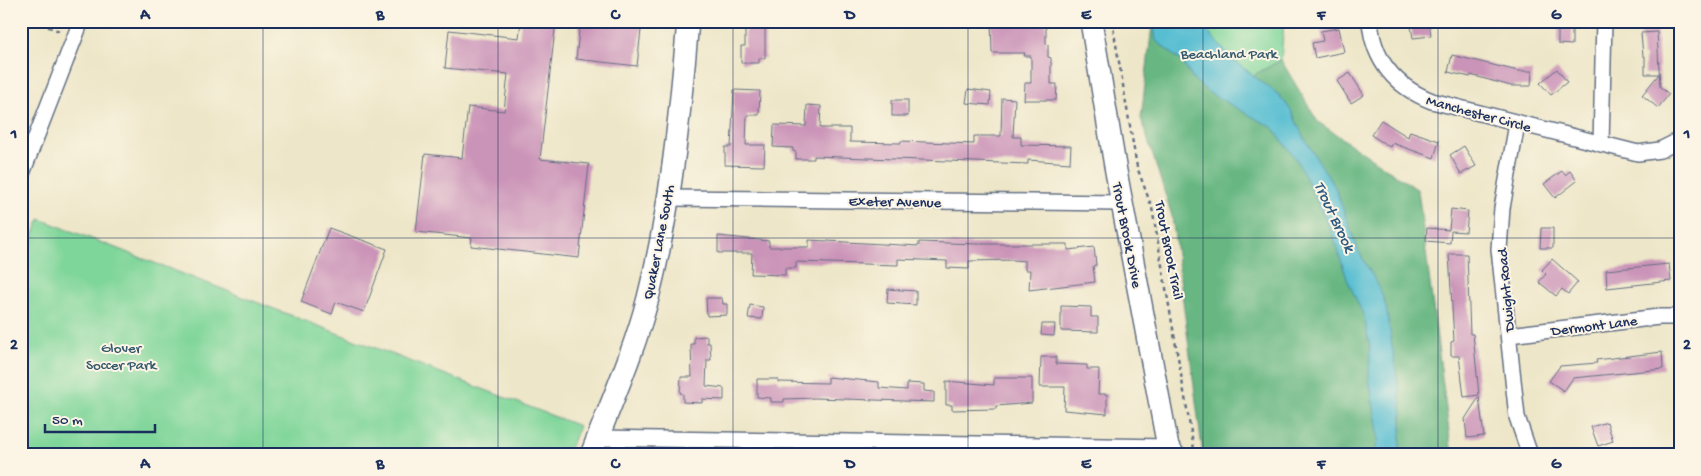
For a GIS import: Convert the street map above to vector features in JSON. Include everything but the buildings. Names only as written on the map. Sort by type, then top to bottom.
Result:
[{"type":"main road","name":"Quaker Lane South","points":[[594,447],[639,327],[654,270],[668,198],[688,21]]},
{"type":"main road","name":"Trout Brook Drive","points":[[1091,21],[1168,452]]},
{"type":"street","points":[[21,176],[81,21]]},
{"type":"street","name":"Manchester Circle","points":[[1370,21],[1375,48],[1383,65],[1404,88],[1432,101],[1516,124],[1648,153],[1680,140]]},
{"type":"street","points":[[1601,144],[1604,21]]},
{"type":"street","name":"Dwight Road","points":[[1516,124],[1502,208],[1500,249],[1517,417],[1530,455]]},
{"type":"street","name":"Exeter Avenue","points":[[668,198],[1122,203]]},
{"type":"street","name":"Dermont Lane","points":[[1509,335],[1659,317],[1680,317]]},
{"type":"street","points":[[594,447],[1168,452]]},
{"type":"path","points":[[33,21],[75,37]]},
{"type":"path","name":"Trout Brook Trail","points":[[1112,21],[1137,167],[1152,208],[1194,455]]},
{"type":"green space","name":"Beachland Park","points":[[1151,21],[1284,21],[1281,60],[1227,90],[1175,55],[1152,26]]},
{"type":"green space","points":[[1152,26],[1175,55],[1227,90],[1281,60],[1318,122],[1418,190],[1452,455],[1203,455],[1172,216],[1141,118]]},
{"type":"green space","name":"Glover Soccer Park","points":[[40,219],[579,426],[567,455],[21,455],[21,265]]},
{"type":"water","name":"Trout Brook","points":[[1153,21],[1198,21],[1233,60],[1279,95],[1291,110],[1303,136],[1335,187],[1359,252],[1379,287],[1386,306],[1401,403],[1402,423],[1399,455],[1373,455],[1378,442],[1378,431],[1369,379],[1370,348],[1364,317],[1347,279],[1332,233],[1298,162],[1273,128],[1209,93],[1193,79],[1181,61],[1156,41]]}]
